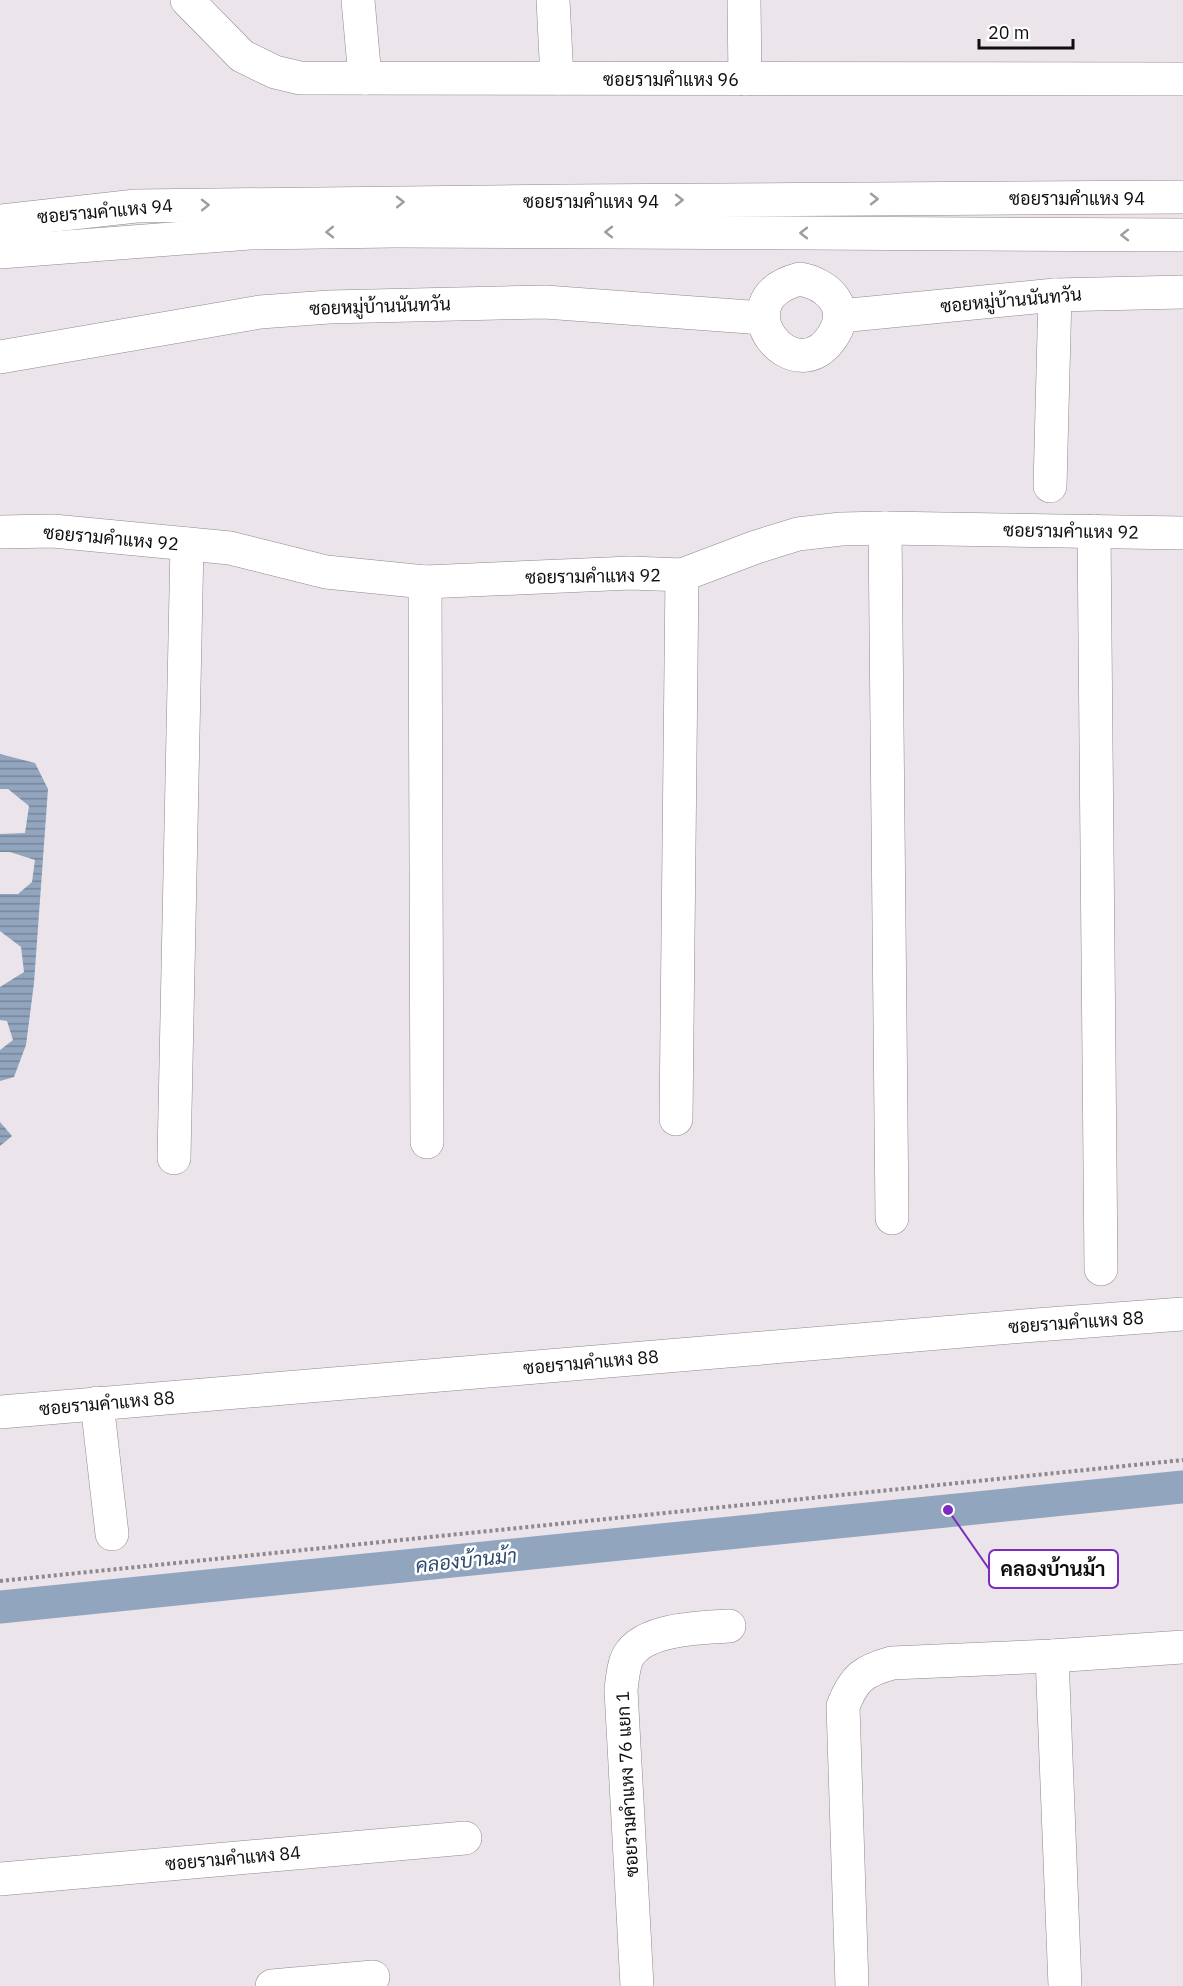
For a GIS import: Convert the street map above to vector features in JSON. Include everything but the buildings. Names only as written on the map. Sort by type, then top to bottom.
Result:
[{"type":"street","name":"ซอยรามคําแหง 96","points":[[186,0],[242,56],[275,72],[300,78],[1183,79]]},
{"type":"street","points":[[358,0],[365,78]]},
{"type":"street","points":[[553,0],[557,78]]},
{"type":"street","points":[[744,0],[746,79]]},
{"type":"street","name":"ซอยรามคําแหง 94","points":[[0,221],[136,206],[1183,197]]},
{"type":"street","name":"ซอยรามคําแหง 94","points":[[0,252],[250,233],[373,231],[1183,235]]},
{"type":"street","points":[[800,279],[815,282],[827,289],[836,301],[840,316],[837,330],[829,343],[817,351],[802,355],[788,353],[775,345],[767,333],[763,318],[766,304],[774,291],[786,282],[800,279]]},
{"type":"street","name":"ซอยหมู่บ้านนันทวัน","points":[[840,316],[1055,295],[1183,292]]},
{"type":"street","points":[[1050,486],[1055,295]]},
{"type":"street","name":"ซอยหมู่บ้านนันทวัน","points":[[0,357],[260,312],[329,307],[545,302],[763,318]]},
{"type":"street","points":[[885,528],[892,1218]]},
{"type":"street","name":"ซอยรามคําแหง 92","points":[[0,532],[53,531],[230,548],[326,572],[425,582],[630,573],[682,575],[798,534],[841,529],[1183,533]]},
{"type":"street","points":[[1094,531],[1101,1269]]},
{"type":"street","points":[[174,1158],[187,544]]},
{"type":"street","points":[[676,1119],[682,575]]},
{"type":"street","points":[[425,582],[427,1142]]},
{"type":"street","name":"ซอยรามคำแหง 88","points":[[0,1412],[1183,1314]]},
{"type":"street","points":[[97,1403],[112,1534]]},
{"type":"street","name":"ซอยรามคำแหง 76 แยก 1","points":[[636,1986],[621,1690],[626,1660],[633,1650],[650,1639],[675,1629],[729,1626]]},
{"type":"street","points":[[852,1986],[843,1706],[852,1684],[870,1669],[892,1663],[1183,1647]]},
{"type":"street","points":[[1052,1656],[1065,1986]]},
{"type":"street","name":"ซอยรามคำแหง 84","points":[[0,1878],[465,1838]]},
{"type":"street","points":[[272,1986],[374,1977]]},
{"type":"path","points":[[0,1581],[1183,1460]]},
{"type":"water","points":[[0,754],[35,763],[48,789],[34,983],[26,1045],[14,1077],[0,1081],[0,1050],[13,1040],[7,1021],[0,1020],[0,987],[24,972],[21,947],[0,931],[0,894],[18,894],[32,882],[35,860],[10,852],[0,852],[0,834],[25,833],[29,806],[8,789],[0,789]]},
{"type":"water","points":[[0,1122],[12,1136],[0,1146]]},
{"type":"waterway","name":"คลองบ้านม้า","points":[[0,1607],[1183,1487]]},
{"type":"place","name":"คลองบ้านม้า","points":[[948,1510]]}]
